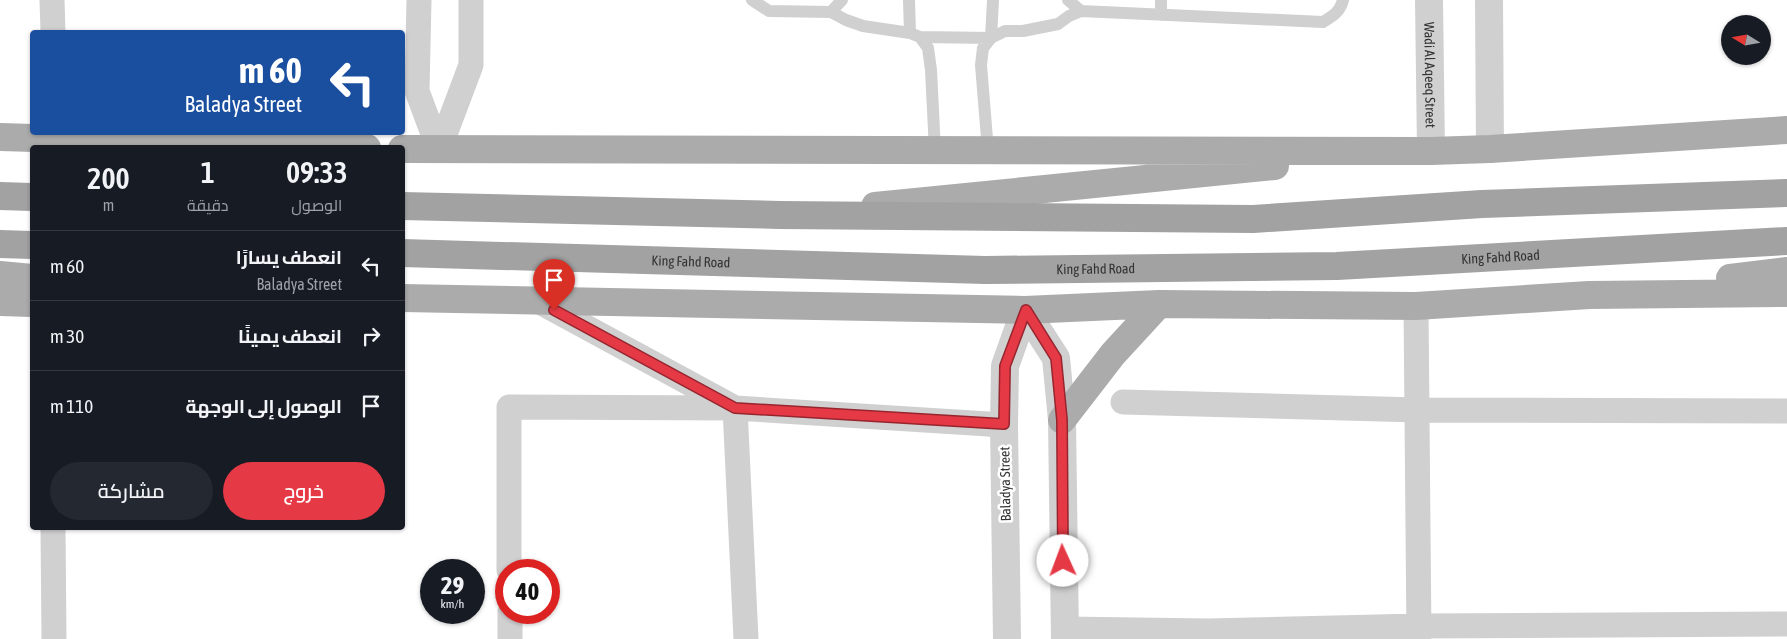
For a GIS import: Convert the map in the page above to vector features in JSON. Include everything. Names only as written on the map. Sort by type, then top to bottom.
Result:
[{"type":"highway","points":[[405,206],[780,215],[1254,219],[1482,204],[1787,193]]},
{"type":"highway","points":[[0,196],[30,197]]},
{"type":"highway","name":"King Fahd Road","points":[[405,253],[985,270],[1337,266],[1787,242]]},
{"type":"highway","points":[[0,244],[30,245]]},
{"type":"main road","points":[[405,149],[1431,151],[1490,150],[1787,130]]},
{"type":"main road","points":[[0,137],[54,135],[296,145]]},
{"type":"main road","points":[[780,215],[1431,151]]},
{"type":"main road","points":[[1589,295],[1787,271]]},
{"type":"main road","points":[[0,275],[30,278]]},
{"type":"main road","points":[[405,298],[1026,310],[1159,304],[1416,306],[1589,295],[1787,293]]},
{"type":"main road","points":[[0,302],[30,303]]},
{"type":"main road","points":[[1062,420],[1113,354],[1159,304]]},
{"type":"street","points":[[52,0],[53,30]]},
{"type":"street","points":[[418,0],[417,91],[439,150]]},
{"type":"street","points":[[439,150],[470,65],[471,0]]},
{"type":"street","name":"Wadi Al Aqeeq Street","points":[[1429,0],[1431,151]]},
{"type":"street","points":[[1489,0],[1490,150]]},
{"type":"street","points":[[538,301],[735,408]]},
{"type":"street","points":[[1416,306],[1419,633]]},
{"type":"street","points":[[1026,310],[1056,358],[1062,420],[1065,634],[1646,632],[1787,624]]},
{"type":"street","name":"Baladya Street","points":[[1007,639],[1005,366],[1026,310]]},
{"type":"street","points":[[1123,402],[1418,410],[1787,411]]},
{"type":"street","points":[[509,559],[509,407],[735,408],[1004,424]]},
{"type":"street","points":[[735,408],[746,639]]},
{"type":"street","points":[[53,530],[54,639]]},
{"type":"street","points":[[510,624],[510,639]]},
{"type":"lane","points":[[752,0],[769,10],[831,12],[863,26],[915,35],[991,38]]},
{"type":"lane","points":[[831,12],[842,0]]},
{"type":"lane","points":[[909,0],[915,35],[928,48],[935,150]]},
{"type":"lane","points":[[991,38],[993,0]]},
{"type":"lane","points":[[1068,0],[1081,11]]},
{"type":"lane","points":[[1160,14],[1161,0]]},
{"type":"lane","points":[[988,151],[981,66],[983,48],[991,38],[1006,31],[1023,31],[1058,24],[1068,16],[1081,11],[1323,22],[1334,16],[1341,9],[1343,0]]},
{"type":"route","points":[[554,310],[735,408],[1004,424],[1005,366],[1026,310],[1056,358],[1062,420],[1063,561]]}]
